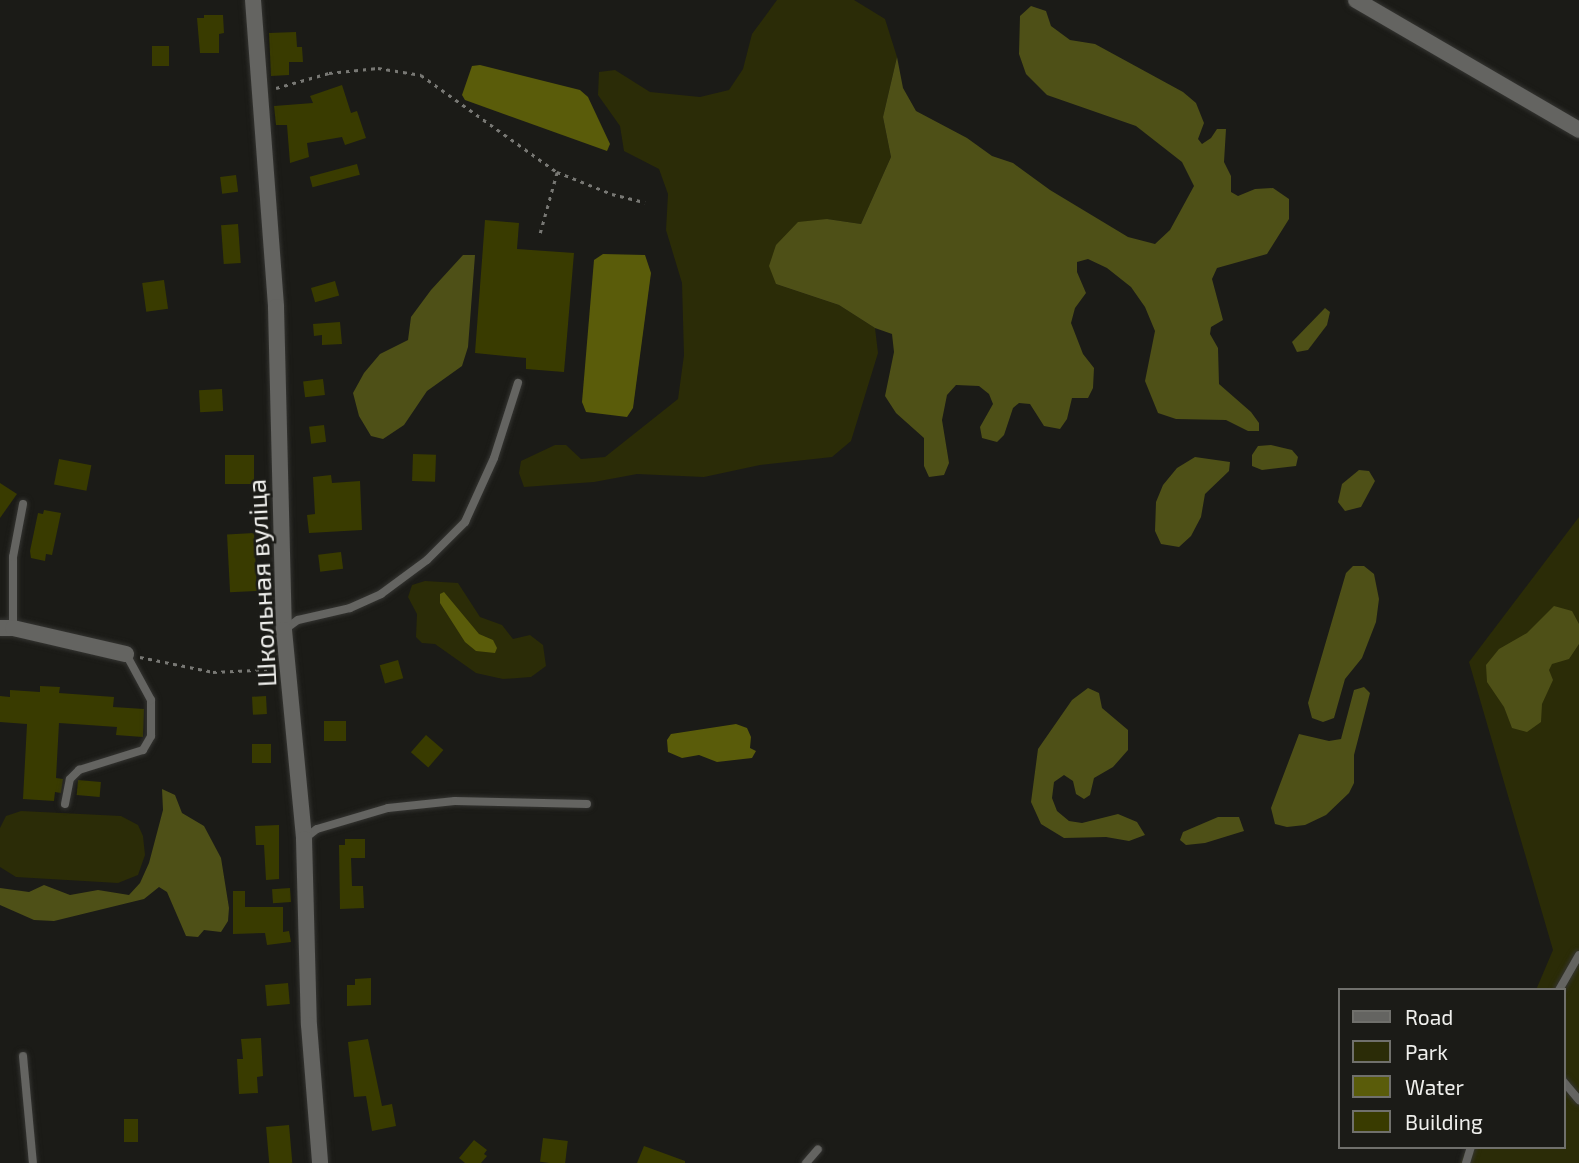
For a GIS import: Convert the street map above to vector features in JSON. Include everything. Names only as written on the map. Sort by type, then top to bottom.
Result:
[{"type":"street","name":"Школьная вуліца","points":[[253,0],[276,307],[284,630],[304,839],[309,1025],[320,1163]]},
{"type":"street","points":[[1356,0],[1579,130]]},
{"type":"street","points":[[7,628],[126,654]]},
{"type":"lane","points":[[284,630],[298,620],[350,608],[381,594],[427,560],[465,522],[494,458],[519,383]]},
{"type":"lane","points":[[7,628],[13,558],[23,504]]},
{"type":"lane","points":[[65,804],[70,779],[79,770],[143,750],[151,736],[151,701],[126,654]]},
{"type":"lane","points":[[304,839],[317,829],[388,808],[455,801],[587,804]]},
{"type":"lane","points":[[1560,988],[1579,955]]},
{"type":"lane","points":[[23,1056],[33,1163]]},
{"type":"lane","points":[[1565,1083],[1579,1100]]},
{"type":"lane","points":[[806,1163],[818,1149]]},
{"type":"path","points":[[259,93],[329,73],[378,68],[421,75],[557,172],[612,194],[645,202]]},
{"type":"path","points":[[540,233],[557,172]]},
{"type":"path","points":[[126,654],[213,672],[288,669]]},
{"type":"green space","points":[[777,0],[854,0],[885,19],[897,57],[883,117],[891,157],[861,224],[827,219],[776,284],[839,305],[875,328],[878,353],[851,441],[832,457],[760,465],[704,477],[637,474],[594,482],[524,487],[519,473],[521,461],[555,445],[566,445],[581,459],[605,457],[678,399],[684,355],[682,283],[666,230],[668,194],[659,169],[624,151],[620,126],[598,95],[599,72],[615,70],[650,92],[700,97],[729,90],[743,69],[752,34]]},
{"type":"green space","points":[[1579,517],[1579,1163],[1460,1163],[1466,1149],[1565,1149],[1565,988],[1537,988],[1553,950],[1469,662]]},
{"type":"green space","points":[[425,581],[458,583],[480,617],[502,625],[513,639],[530,635],[543,645],[546,666],[531,677],[503,679],[476,673],[435,644],[422,643],[416,637],[417,614],[408,597],[412,585]]},
{"type":"green space","points":[[21,811],[121,816],[138,825],[143,836],[145,855],[138,875],[118,883],[16,877],[0,867],[0,828],[6,816]]},
{"type":"shaded area","points":[[1031,6],[1046,11],[1051,26],[1070,40],[1095,44],[1183,92],[1196,103],[1204,123],[1198,139],[1202,144],[1211,138],[1217,129],[1226,129],[1224,162],[1231,176],[1231,192],[1238,196],[1255,189],[1273,188],[1289,199],[1289,219],[1267,254],[1217,268],[1212,279],[1223,320],[1211,327],[1210,334],[1218,348],[1219,384],[1251,412],[1259,423],[1259,431],[1248,431],[1226,420],[1176,419],[1158,413],[1145,381],[1155,331],[1145,307],[1131,287],[1107,268],[1088,259],[1077,262],[1077,272],[1086,293],[1075,308],[1071,323],[1083,354],[1094,368],[1093,388],[1088,398],[1072,398],[1067,419],[1060,429],[1044,426],[1030,404],[1019,403],[1013,408],[1004,435],[997,442],[982,438],[980,427],[993,404],[989,394],[979,386],[956,385],[947,395],[942,420],[949,463],[944,475],[929,477],[924,466],[924,438],[896,413],[885,396],[894,352],[892,334],[875,328],[839,305],[776,284],[769,266],[776,245],[798,222],[827,219],[861,224],[891,157],[883,117],[897,57],[903,88],[916,111],[967,138],[992,156],[1013,163],[1050,190],[1128,237],[1155,244],[1170,230],[1194,186],[1182,162],[1136,126],[1047,95],[1026,74],[1019,54],[1020,16]]},
{"type":"shaded area","points":[[463,255],[475,255],[468,347],[462,366],[427,391],[404,425],[383,439],[371,436],[359,416],[353,393],[364,373],[380,354],[408,340],[411,317]]},
{"type":"shaded area","points":[[1325,308],[1330,312],[1327,325],[1308,350],[1297,352],[1292,342]]},
{"type":"shaded area","points":[[1271,445],[1292,450],[1298,457],[1296,466],[1262,470],[1252,466],[1252,455],[1258,446]]},
{"type":"shaded area","points":[[1195,457],[1230,462],[1229,471],[1205,494],[1201,517],[1191,536],[1179,547],[1161,544],[1155,531],[1156,502],[1163,485],[1177,468]]},
{"type":"shaded area","points":[[1359,470],[1369,471],[1375,481],[1361,507],[1345,511],[1338,502],[1342,484]]},
{"type":"shaded area","points":[[1353,566],[1364,566],[1374,574],[1379,599],[1376,622],[1362,658],[1345,679],[1334,718],[1323,722],[1312,718],[1308,703],[1346,573]]},
{"type":"shaded area","points":[[1554,606],[1572,611],[1579,624],[1579,644],[1569,659],[1552,664],[1549,670],[1553,680],[1542,704],[1541,722],[1527,732],[1512,728],[1504,707],[1487,682],[1486,665],[1499,649],[1527,633]]},
{"type":"shaded area","points":[[1364,687],[1370,693],[1354,755],[1354,783],[1349,793],[1326,815],[1305,825],[1287,827],[1275,824],[1271,808],[1299,734],[1329,741],[1341,739],[1354,690]]},
{"type":"shaded area","points":[[1088,688],[1099,693],[1102,708],[1128,730],[1128,750],[1113,767],[1094,778],[1090,795],[1084,799],[1076,794],[1073,781],[1064,775],[1054,782],[1052,798],[1057,811],[1069,821],[1082,823],[1118,814],[1137,822],[1145,835],[1129,841],[1106,837],[1064,838],[1041,824],[1031,802],[1038,749],[1072,700]]},
{"type":"shaded area","points":[[162,789],[175,795],[182,813],[204,826],[221,858],[229,908],[228,921],[221,932],[204,930],[198,937],[186,936],[167,892],[159,887],[144,899],[54,921],[34,920],[0,905],[0,888],[29,892],[44,885],[70,895],[98,890],[129,895],[140,883],[149,863],[163,810]]},
{"type":"shaded area","points":[[1218,817],[1239,817],[1244,831],[1205,843],[1186,845],[1180,840],[1183,832]]},
{"type":"water","points":[[480,65],[580,90],[588,97],[610,144],[607,151],[465,100],[462,95],[472,66]]},
{"type":"water","points":[[603,254],[645,255],[651,273],[633,408],[627,417],[586,412],[582,402],[594,260]]},
{"type":"water","points":[[444,592],[479,634],[493,640],[497,648],[495,653],[476,651],[465,642],[440,603],[440,594]]},
{"type":"water","points":[[736,724],[747,728],[751,737],[750,748],[756,751],[752,758],[717,762],[699,755],[682,758],[668,752],[667,740],[671,734]]},
{"type":"building","points":[[204,15],[223,15],[224,33],[219,34],[219,53],[200,53],[197,18],[204,18]]},
{"type":"building","points":[[296,32],[297,47],[302,47],[303,62],[289,62],[289,75],[271,76],[269,33]]},
{"type":"building","points":[[152,46],[169,46],[169,66],[152,66]]},
{"type":"building","points":[[342,85],[351,113],[357,111],[366,138],[345,145],[342,137],[307,143],[309,157],[290,163],[287,125],[276,125],[274,106],[313,103],[310,96]]},
{"type":"building","points":[[357,164],[360,175],[313,187],[310,177]]},
{"type":"building","points":[[236,175],[238,192],[222,194],[220,177]]},
{"type":"building","points":[[485,220],[519,223],[517,249],[574,253],[564,372],[526,369],[526,358],[475,353]]},
{"type":"building","points":[[238,224],[241,263],[224,264],[221,225]]},
{"type":"building","points":[[164,280],[168,309],[146,312],[142,283]]},
{"type":"building","points":[[335,281],[339,295],[315,302],[311,288]]},
{"type":"building","points":[[340,322],[342,344],[322,345],[322,335],[314,336],[313,324]]},
{"type":"building","points":[[323,379],[325,395],[305,397],[303,381]]},
{"type":"building","points":[[222,389],[223,411],[200,412],[199,390]]},
{"type":"building","points":[[324,425],[326,442],[311,444],[309,427]]},
{"type":"building","points":[[413,454],[436,455],[435,482],[412,481]]},
{"type":"building","points":[[225,455],[254,455],[254,484],[225,484]]},
{"type":"building","points":[[59,459],[91,465],[86,491],[54,485]]},
{"type":"building","points":[[331,475],[332,483],[360,481],[362,530],[309,533],[307,515],[315,514],[313,477]]},
{"type":"building","points":[[0,483],[17,494],[0,518]]},
{"type":"building","points":[[44,510],[61,513],[52,555],[46,554],[45,561],[31,558],[30,551],[38,513],[43,514]]},
{"type":"building","points":[[254,533],[257,591],[230,592],[227,534]]},
{"type":"building","points":[[341,552],[343,569],[320,572],[318,555]]},
{"type":"building","points":[[398,660],[403,678],[385,684],[380,665]]},
{"type":"building","points":[[40,686],[60,687],[59,693],[114,697],[113,707],[144,709],[143,737],[116,735],[117,727],[59,723],[56,778],[63,779],[61,793],[55,792],[54,801],[23,799],[27,724],[0,722],[0,696],[10,697],[10,690],[40,692]]},
{"type":"building","points":[[266,696],[267,714],[253,715],[252,697]]},
{"type":"building","points":[[324,721],[346,721],[346,741],[324,741]]},
{"type":"building","points":[[426,735],[443,750],[428,767],[411,752]]},
{"type":"building","points":[[252,744],[271,744],[271,763],[252,763]]},
{"type":"building","points":[[78,780],[101,782],[100,797],[77,795]]},
{"type":"building","points":[[279,825],[279,879],[266,880],[264,845],[256,845],[255,826]]},
{"type":"building","points":[[345,839],[365,839],[365,858],[351,858],[352,886],[363,886],[364,908],[340,909],[339,845],[345,845]]},
{"type":"building","points":[[290,888],[291,902],[273,903],[272,889]]},
{"type":"building","points":[[233,891],[245,891],[245,907],[283,907],[283,932],[289,931],[291,942],[267,945],[265,933],[233,934]]},
{"type":"building","points":[[371,978],[371,1005],[347,1006],[347,985],[355,985],[355,979]]},
{"type":"building","points":[[288,983],[290,1004],[267,1006],[265,985]]},
{"type":"building","points":[[261,1038],[263,1076],[257,1077],[258,1093],[239,1094],[237,1059],[243,1059],[241,1039]]},
{"type":"building","points":[[368,1039],[382,1106],[392,1104],[396,1126],[372,1131],[366,1096],[354,1097],[348,1042]]},
{"type":"building","points":[[124,1119],[138,1119],[138,1142],[124,1142]]},
{"type":"building","points":[[289,1125],[292,1163],[269,1163],[266,1127]]},
{"type":"building","points":[[543,1138],[568,1141],[565,1163],[540,1162]]},
{"type":"building","points":[[474,1140],[487,1150],[484,1154],[487,1156],[481,1163],[465,1163],[459,1158]]},
{"type":"building","points":[[644,1146],[685,1161],[685,1163],[637,1163]]}]
